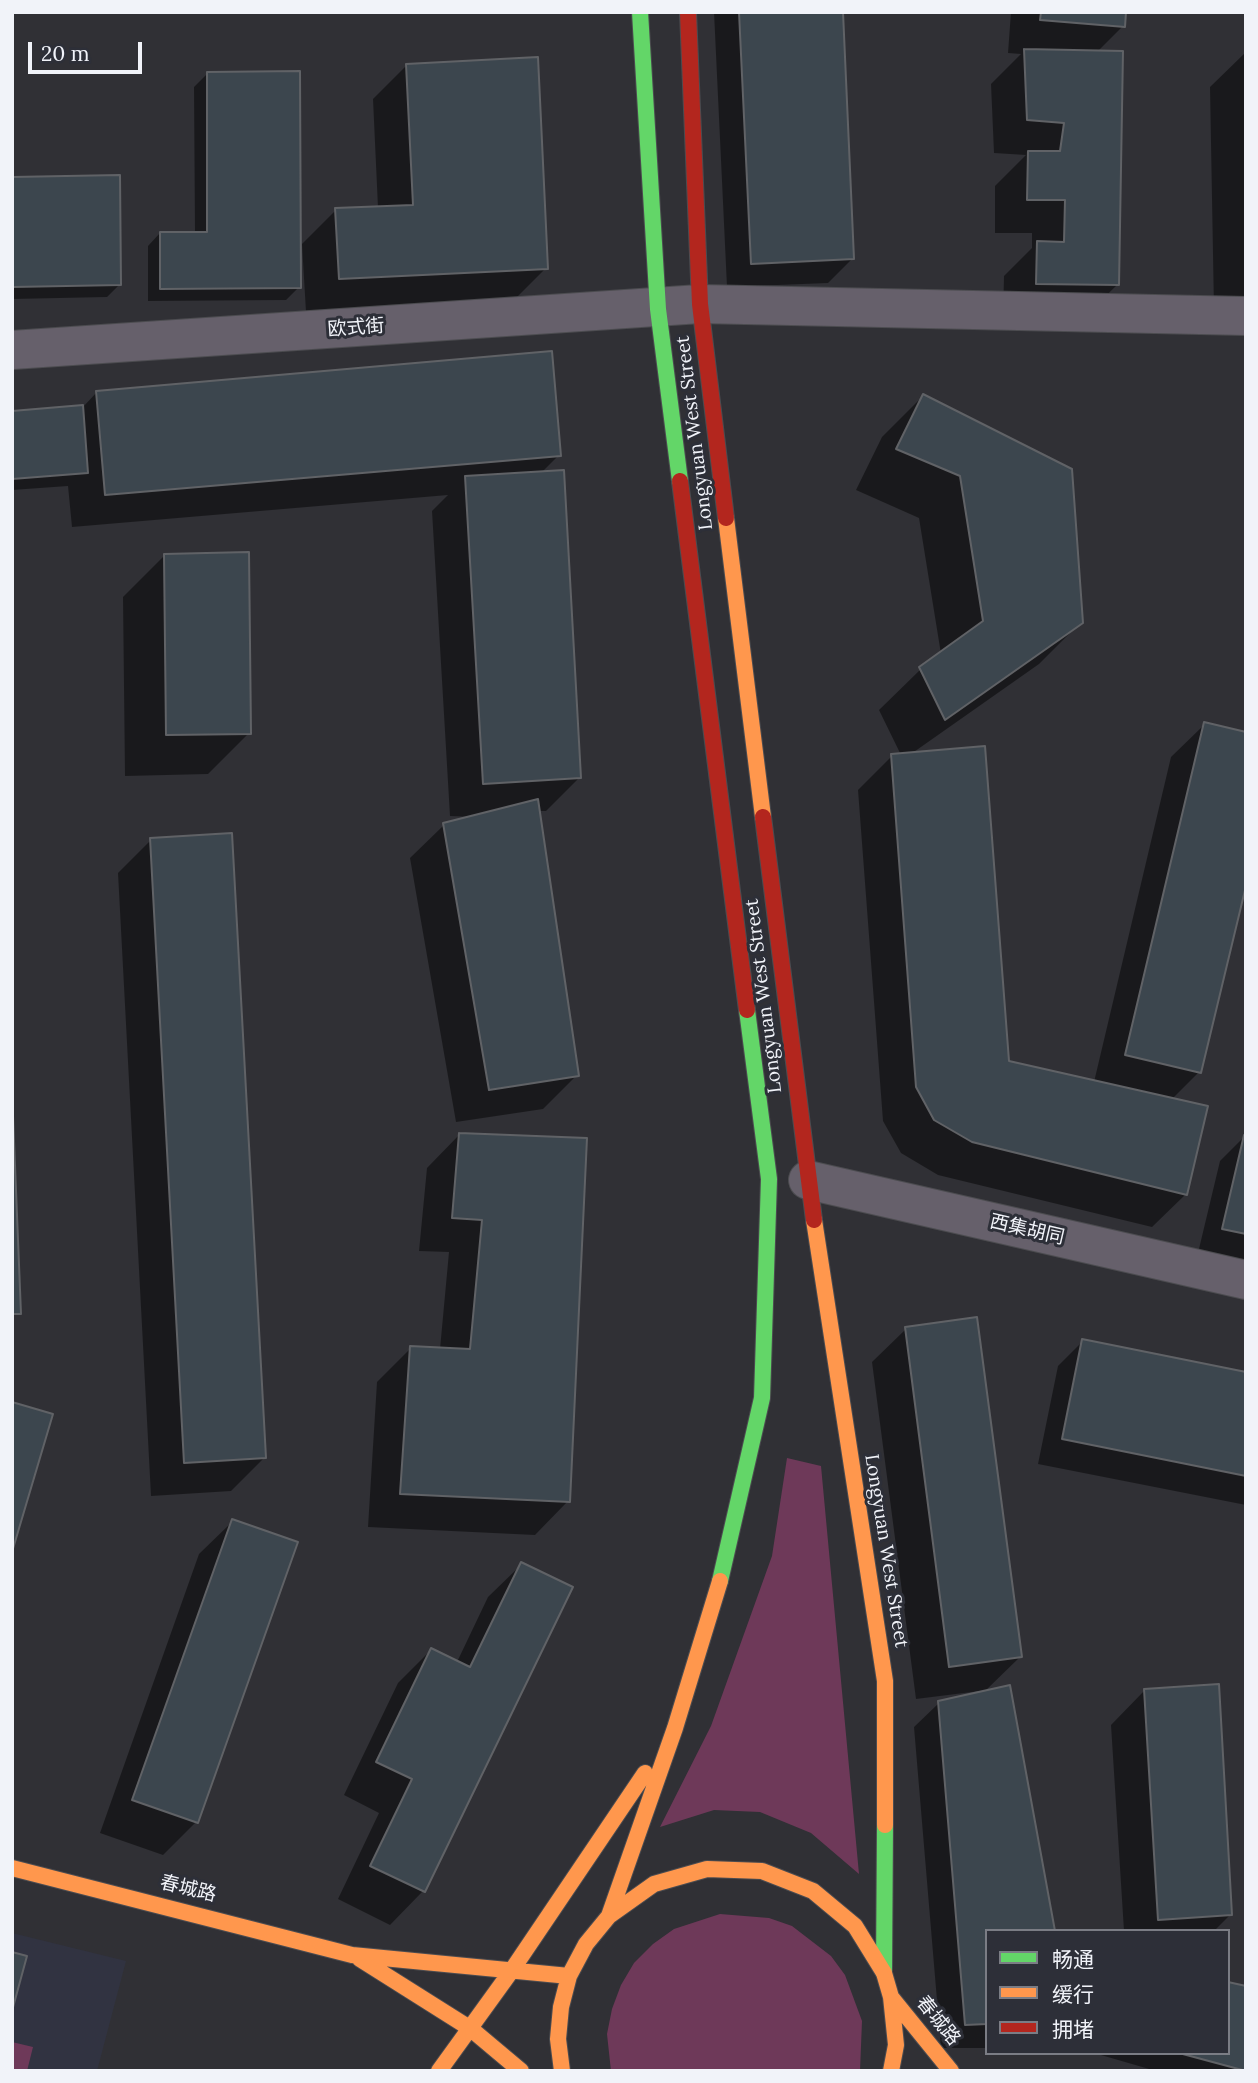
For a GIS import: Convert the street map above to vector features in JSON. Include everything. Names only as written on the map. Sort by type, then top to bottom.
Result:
[{"type":"main road","name":"Longyuan West Street","points":[[609,1916],[675,1727],[720,1580],[762,1398],[769,1179],[658,309],[640,12]]},
{"type":"main road","name":"Longyuan West Street","points":[[688,12],[700,304],[808,1180],[885,1681],[884,1973]]},
{"type":"main road","points":[[439,2071],[512,1970],[675,1727]]},
{"type":"main road","name":"春城路","points":[[12,1868],[352,1955]]},
{"type":"main road","points":[[560,2055],[561,2007],[569,1976],[586,1944],[609,1916],[654,1884],[707,1869],[762,1871],[813,1891],[855,1926],[884,1973],[891,1997],[896,2045],[891,2071]]},
{"type":"main road","points":[[352,1955],[569,1976]]},
{"type":"main road","points":[[352,1955],[471,2029],[515,2069]]},
{"type":"main road","name":"春城路","points":[[891,1997],[951,2071]]},
{"type":"street","name":"欧式街","points":[[12,350],[658,309],[700,304],[1246,316]]},
{"type":"street","name":"西集胡同","points":[[808,1180],[1246,1280]]},
{"type":"street","points":[[515,2069],[560,2055]]},
{"type":"shaded area","points":[[787,1458],[821,1466],[859,1874],[811,1833],[760,1812],[714,1810],[660,1827],[711,1726],[772,1556]]},
{"type":"shaded area","points":[[720,1914],[769,1918],[792,1926],[831,1956],[845,1975],[862,2021],[860,2071],[611,2071],[607,2034],[612,2009],[621,1985],[634,1963],[653,1944],[674,1929]]},
{"type":"shaded area","points":[[12,1933],[126,1961],[97,2071],[12,2071]]},
{"type":"shaded area","points":[[12,2042],[33,2047],[27,2071],[12,2071]]},
{"type":"building","points":[[739,12],[843,12],[854,259],[751,264]]},
{"type":"building","points":[[1041,12],[1126,12],[1125,27],[1040,20]]},
{"type":"building","points":[[1024,49],[1123,51],[1119,285],[1036,284],[1037,241],[1064,242],[1065,200],[1027,200],[1028,151],[1060,151],[1064,123],[1027,120]]},
{"type":"building","points":[[538,57],[548,269],[339,279],[335,208],[413,205],[406,64]]},
{"type":"building","points":[[300,71],[301,288],[160,289],[160,232],[207,232],[207,72]]},
{"type":"building","points":[[120,175],[121,285],[12,287],[12,177]]},
{"type":"building","points":[[552,351],[561,456],[105,495],[96,391]]},
{"type":"building","points":[[923,394],[1072,469],[1083,623],[945,720],[919,667],[983,621],[960,476],[896,449]]},
{"type":"building","points":[[83,405],[88,473],[12,479],[12,411]]},
{"type":"building","points":[[564,470],[581,778],[483,784],[465,476]]},
{"type":"building","points":[[249,552],[251,734],[166,735],[164,554]]},
{"type":"building","points":[[1204,722],[1246,732],[1246,886],[1201,1073],[1125,1055]]},
{"type":"building","points":[[985,746],[1009,1061],[1208,1106],[1187,1195],[972,1142],[934,1120],[916,1087],[891,754]]},
{"type":"building","points":[[538,799],[579,1076],[489,1090],[443,823]]},
{"type":"building","points":[[232,833],[266,1458],[184,1463],[150,838]]},
{"type":"building","points":[[12,1091],[21,1314],[12,1314]]},
{"type":"building","points":[[459,1133],[587,1138],[570,1502],[400,1494],[410,1346],[470,1349],[482,1220],[452,1218]]},
{"type":"building","points":[[1246,1135],[1246,1234],[1222,1229]]},
{"type":"building","points":[[977,1317],[1022,1657],[949,1667],[905,1327]]},
{"type":"building","points":[[1082,1339],[1246,1372],[1246,1476],[1062,1439]]},
{"type":"building","points":[[12,1402],[53,1414],[12,1552]]},
{"type":"building","points":[[232,1519],[298,1542],[198,1823],[132,1800]]},
{"type":"building","points":[[521,1562],[573,1587],[425,1892],[370,1866],[412,1779],[376,1762],[431,1648],[470,1667]]},
{"type":"building","points":[[1219,1684],[1232,1915],[1158,1920],[1144,1689]]},
{"type":"building","points":[[1010,1685],[1055,1929],[985,1929],[985,2024],[965,2025],[938,1701]]},
{"type":"building","points":[[12,1952],[27,1956],[12,2011]]},
{"type":"building","points":[[1230,1982],[1246,1986],[1246,2071],[1186,2055],[1230,2055]]},
{"type":"traffic: fast","points":[[640,12],[658,309],[680,481]]},
{"type":"traffic: fast","points":[[720,1581],[762,1398],[769,1179],[747,1010]]},
{"type":"traffic: fast","points":[[884,1973],[885,1825]]},
{"type":"traffic: slow","points":[[726,518],[763,817]]},
{"type":"traffic: slow","points":[[814,1220],[885,1681],[885,1825]]},
{"type":"traffic: slow","points":[[609,1916],[675,1728],[720,1581]]},
{"type":"traffic: slow","points":[[439,2071],[512,1970],[645,1773]]},
{"type":"traffic: slow","points":[[12,1868],[352,1955],[569,1976]]},
{"type":"traffic: slow","points":[[562,2071],[558,2039],[561,2007],[569,1976],[586,1944],[609,1916],[654,1884],[707,1869],[762,1871],[813,1891],[855,1926],[884,1973],[891,1997],[896,2045],[891,2071]]},
{"type":"traffic: slow","points":[[360,1959],[471,2029],[521,2071]]},
{"type":"traffic: slow","points":[[891,1997],[951,2071]]},
{"type":"traffic: jam","points":[[688,12],[700,304],[726,518]]},
{"type":"traffic: jam","points":[[680,481],[747,1010]]},
{"type":"traffic: jam","points":[[763,817],[814,1220]]}]
